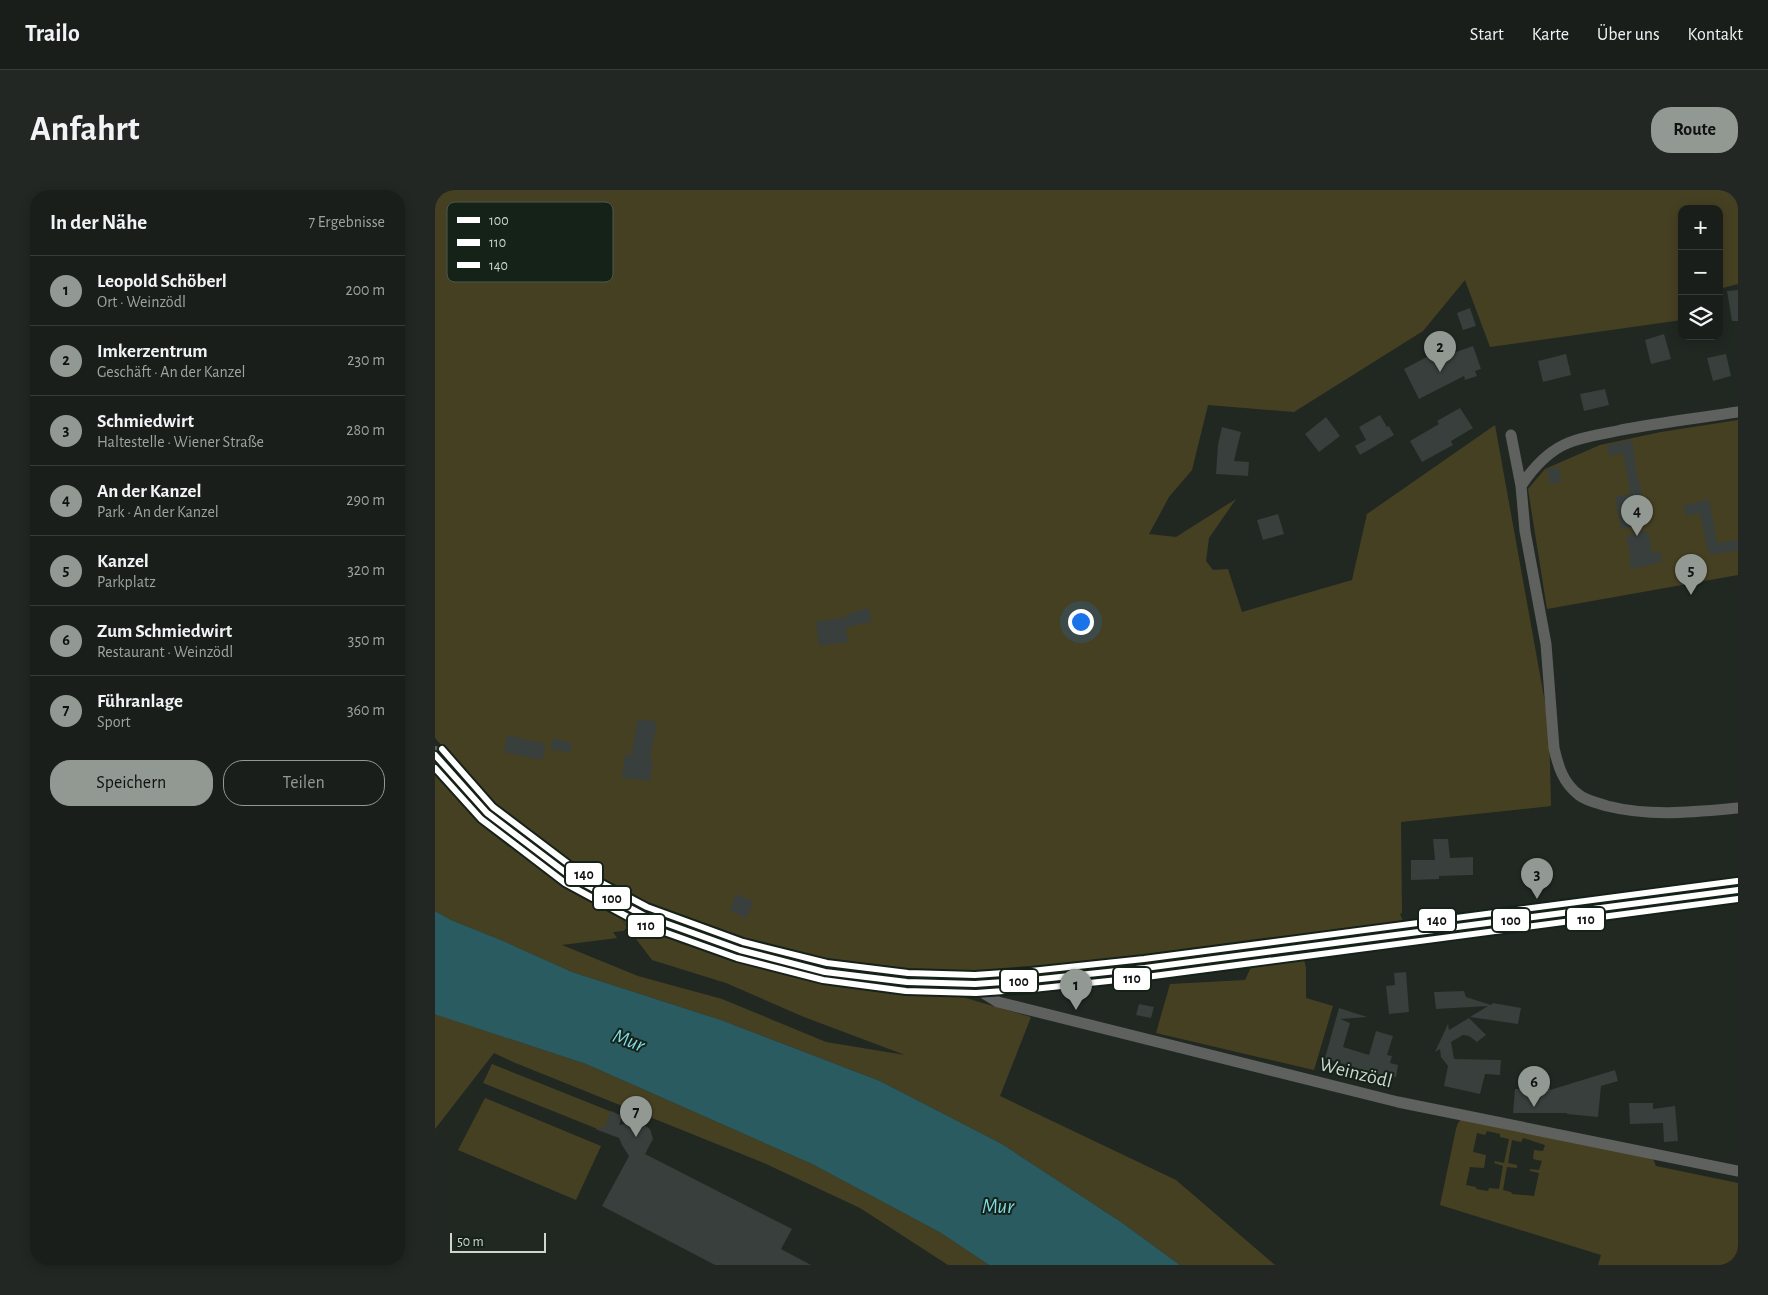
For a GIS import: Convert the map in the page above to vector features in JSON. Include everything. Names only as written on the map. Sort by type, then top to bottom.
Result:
[{"type":"main road","points":[[435,755],[487,813],[570,876],[643,915],[740,950],[825,972],[907,982],[975,984],[1145,968],[1738,890]]},
{"type":"street","points":[[1521,486],[1533,468],[1552,452],[1569,443],[1645,426],[1738,412]]},
{"type":"street","points":[[1511,435],[1521,486],[1525,531],[1549,667],[1554,748],[1563,777],[1579,795],[1588,800],[1621,810],[1665,813],[1738,808]]},
{"type":"street","name":"Weinzödl","points":[[975,984],[980,991],[998,1002],[1398,1102],[1738,1171]]},
{"type":"shaded area","points":[[435,190],[1738,190],[1738,284],[1723,288],[1723,205],[1678,205],[1678,321],[1490,347],[1465,280],[1423,331],[1294,412],[1208,405],[1192,470],[1169,497],[1149,534],[1176,537],[1236,499],[1209,538],[1206,561],[1213,570],[1228,569],[1242,612],[1352,580],[1367,514],[1495,425],[1549,725],[1551,806],[1401,822],[1402,913],[1400,914],[1409,934],[1032,980],[825,972],[613,907],[528,855],[487,813],[459,765],[435,738]]},
{"type":"shaded area","points":[[1738,420],[1738,575],[1547,609],[1528,489],[1545,469],[1600,445],[1661,432]]},
{"type":"shaded area","points":[[435,771],[469,809],[526,858],[597,900],[676,936],[744,961],[791,972],[861,985],[945,992],[1031,1017],[1000,1096],[1176,1180],[1275,1265],[1180,1265],[1121,1222],[1002,1144],[880,1081],[721,1020],[572,972],[451,920],[435,911]],"holes":[[[621,919],[652,960],[726,983],[804,1017],[905,1055],[826,1042],[722,999],[638,976],[562,945],[617,938],[613,932],[623,931],[627,928]]]},
{"type":"shaded area","points":[[1303,955],[1306,968],[1306,998],[1333,1006],[1314,1070],[1156,1033],[1170,984],[1245,980],[1253,963]]},
{"type":"shaded area","points":[[435,1014],[586,1064],[812,1164],[941,1233],[989,1265],[948,1265],[860,1208],[764,1163],[494,1053],[435,1129]]},
{"type":"shaded area","points":[[492,1064],[622,1116],[615,1136],[483,1083]]},
{"type":"shaded area","points":[[485,1098],[601,1146],[576,1200],[458,1150]]},
{"type":"shaded area","points":[[1464,1116],[1651,1154],[1656,1166],[1738,1183],[1738,1265],[1598,1265],[1601,1255],[1440,1205],[1458,1123]],"holes":[[[1487,1131],[1500,1134],[1500,1137],[1509,1139],[1504,1163],[1495,1161],[1494,1163],[1503,1166],[1499,1189],[1489,1188],[1488,1191],[1466,1185],[1470,1167],[1484,1168],[1486,1155],[1473,1152],[1477,1133],[1485,1135]],[[1523,1138],[1545,1145],[1543,1151],[1534,1150],[1533,1159],[1542,1161],[1539,1170],[1530,1169],[1530,1171],[1539,1173],[1534,1196],[1512,1194],[1503,1190],[1507,1167],[1517,1168],[1517,1165],[1508,1163],[1512,1140],[1521,1142]]]},
{"type":"water","name":"Mur","points":[[435,911],[451,920],[572,972],[721,1020],[880,1081],[1002,1144],[1121,1222],[1180,1265],[989,1265],[941,1233],[812,1164],[586,1064],[437,1015],[435,1014]]},
{"type":"building","points":[[1738,290],[1738,321],[1732,321],[1727,291]]},
{"type":"building","points":[[1470,308],[1476,326],[1463,330],[1457,313]]},
{"type":"building","points":[[1664,334],[1671,359],[1651,364],[1645,340]]},
{"type":"building","points":[[1473,346],[1481,369],[1475,371],[1477,376],[1465,380],[1464,376],[1419,399],[1404,369],[1438,351],[1442,357]]},
{"type":"building","points":[[1566,354],[1571,375],[1543,382],[1538,361]]},
{"type":"building","points":[[1726,354],[1731,376],[1713,381],[1707,358]]},
{"type":"building","points":[[1605,389],[1609,405],[1584,411],[1580,394]]},
{"type":"building","points":[[1460,408],[1473,428],[1451,441],[1453,445],[1422,462],[1410,441],[1439,424],[1437,421]]},
{"type":"building","points":[[1380,415],[1394,435],[1360,455],[1355,446],[1366,440],[1359,427]]},
{"type":"building","points":[[1326,417],[1340,436],[1319,452],[1305,434]]},
{"type":"building","points":[[1222,427],[1241,432],[1234,461],[1249,462],[1248,476],[1216,474],[1218,445]]},
{"type":"building","points":[[1632,440],[1636,470],[1645,506],[1628,509],[1632,527],[1621,529],[1615,497],[1630,494],[1628,479],[1623,453],[1609,456],[1607,445]]},
{"type":"building","points":[[1559,467],[1561,482],[1550,484],[1547,469]]},
{"type":"building","points":[[1709,499],[1717,543],[1738,540],[1738,550],[1710,555],[1700,513],[1686,516],[1683,506]]},
{"type":"building","points":[[1278,514],[1284,534],[1263,540],[1257,520]]},
{"type":"building","points":[[1648,531],[1652,553],[1660,552],[1662,562],[1631,569],[1629,558],[1631,558],[1626,536]]},
{"type":"building","points":[[868,608],[872,621],[846,628],[848,642],[819,646],[816,622],[847,617],[847,614]]},
{"type":"building","points":[[638,719],[657,722],[650,759],[653,759],[650,781],[622,778],[625,755],[631,756]]},
{"type":"building","points":[[507,735],[546,744],[542,760],[504,752]]},
{"type":"building","points":[[553,738],[572,743],[570,753],[550,749]]},
{"type":"building","points":[[1433,839],[1448,839],[1450,858],[1473,857],[1473,875],[1439,876],[1439,879],[1411,880],[1411,860],[1435,860]]},
{"type":"building","points":[[736,894],[753,901],[747,918],[730,911]]},
{"type":"building","points":[[1406,972],[1409,1012],[1389,1014],[1386,986],[1395,985],[1394,973]]},
{"type":"building","points":[[1464,991],[1466,997],[1491,1005],[1493,1003],[1521,1008],[1518,1024],[1470,1017],[1488,1006],[1436,1009],[1434,992]]},
{"type":"building","points":[[1139,1004],[1154,1007],[1151,1018],[1136,1015]]},
{"type":"building","points":[[1339,1008],[1367,1017],[1340,1019],[1350,1023],[1343,1047],[1369,1055],[1376,1031],[1393,1036],[1387,1055],[1392,1056],[1390,1063],[1398,1065],[1396,1077],[1365,1071],[1325,1058]]},
{"type":"building","points":[[1469,1018],[1486,1035],[1477,1042],[1469,1036],[1463,1035],[1451,1042],[1454,1059],[1501,1060],[1500,1075],[1485,1074],[1480,1094],[1444,1086],[1448,1066],[1441,1057],[1440,1049],[1435,1052],[1448,1024],[1449,1030]]},
{"type":"building","points":[[1615,1070],[1618,1081],[1601,1086],[1598,1117],[1567,1113],[1513,1113],[1515,1089],[1528,1089],[1528,1079],[1539,1079],[1538,1086],[1550,1086],[1550,1090]]},
{"type":"building","points":[[1629,1103],[1653,1103],[1653,1109],[1675,1106],[1678,1141],[1664,1142],[1663,1123],[1630,1124]]},
{"type":"building","points":[[611,1111],[622,1116],[619,1125],[636,1122],[650,1129],[653,1139],[645,1154],[792,1229],[781,1249],[811,1265],[715,1265],[602,1206],[629,1156],[619,1138],[595,1129],[605,1127]]},
{"type":"transit line","name":"140","points":[[442,749],[493,807],[575,869],[647,907],[743,942],[827,963],[908,973],[975,975],[1144,959],[1737,881]]},
{"type":"transit line","name":"100","points":[[435,755],[487,813],[570,876],[643,915],[740,950],[825,972],[907,982],[975,984],[1145,968],[1738,890]]},
{"type":"transit line","name":"110","points":[[435,768],[481,819],[565,883],[639,923],[737,958],[823,980],[906,991],[976,993],[1146,977],[1738,899]]},
{"type":"place","name":"Imkerzentrum","points":[[1440,372]]},
{"type":"place","name":"An der Kanzel","points":[[1637,536]]},
{"type":"place","name":"Kanzel","points":[[1691,595]]},
{"type":"place","name":"Schmiedwirt","points":[[1537,899]]},
{"type":"place","name":"Leopold Schöberl","points":[[1076,1010]]},
{"type":"place","name":"Zum Schmiedwirt","points":[[1534,1107]]},
{"type":"place","name":"Führanlage","points":[[636,1137]]}]
